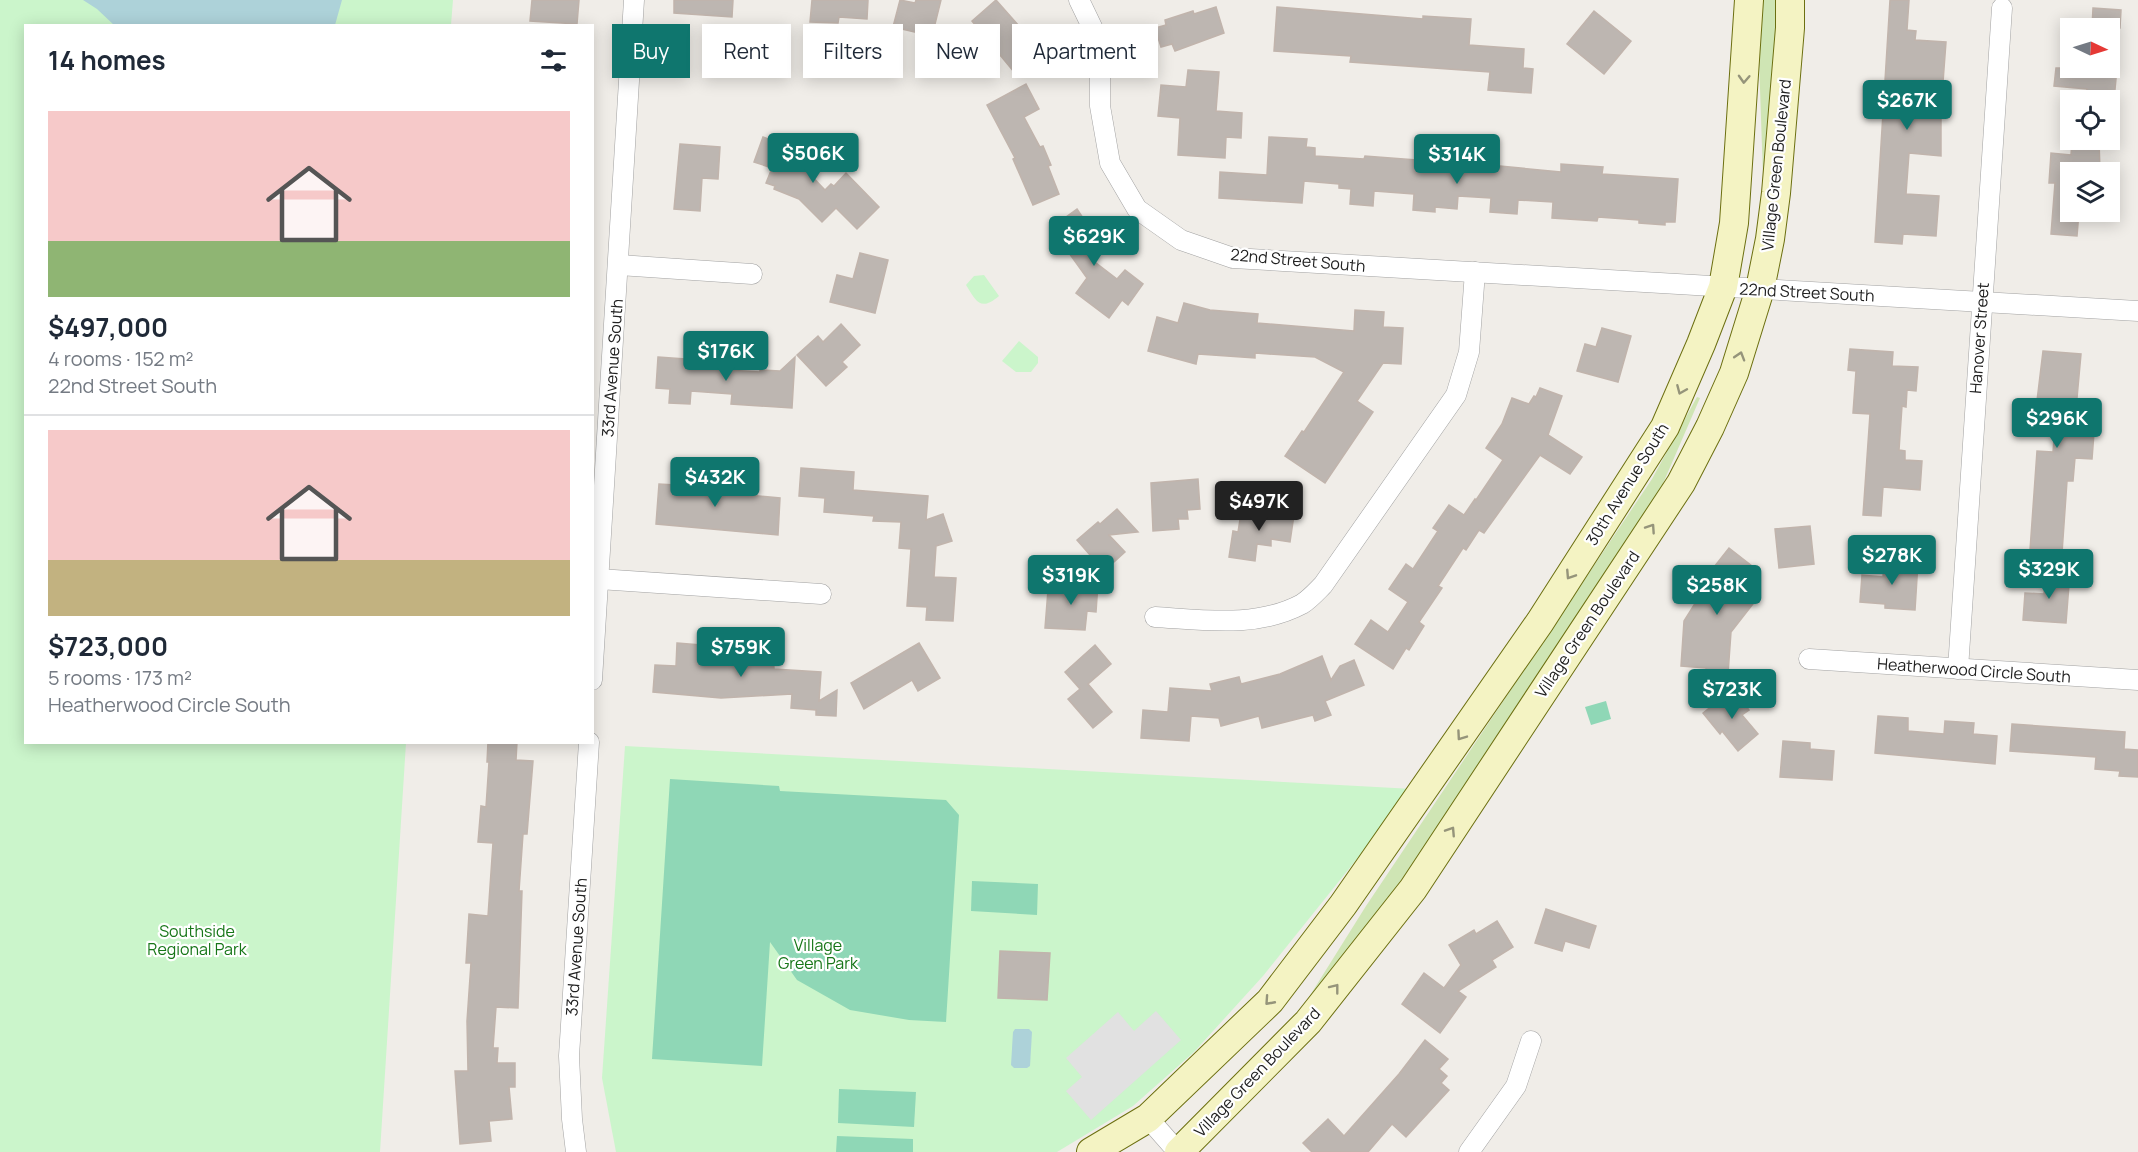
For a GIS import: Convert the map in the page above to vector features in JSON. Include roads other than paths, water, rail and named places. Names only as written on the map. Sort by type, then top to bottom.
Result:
[{"type":"street","name":"33rd Avenue South","points":[[594,651],[634,0]]},
{"type":"street","name":"22nd Street South","points":[[1080,0],[1093,29],[1100,60],[1100,106],[1110,163],[1137,209],[1181,240],[1233,258],[2138,311]]},
{"type":"street","name":"30th Avenue South","points":[[1148,1118],[1270,1001],[1343,905],[1540,622],[1665,427],[1723,287],[1734,223],[1749,0]]},
{"type":"street","name":"Village Green Boulevard","points":[[1178,1152],[1308,1022],[1413,890],[1681,483],[1710,427],[1734,373],[1761,289],[1776,193],[1790,28],[1790,0]]},
{"type":"street","name":"Hanover Street","points":[[1958,669],[2002,8]]},
{"type":"street","points":[[619,265],[752,274]]},
{"type":"street","points":[[1155,617],[1237,621],[1274,616],[1304,603],[1323,585],[1456,395],[1468,352],[1475,272]]},
{"type":"street","points":[[599,579],[821,594]]},
{"type":"street","name":"Heatherwood Circle South","points":[[1809,659],[2138,680]]},
{"type":"street","name":"33rd Avenue South","points":[[576,1152],[569,1056],[589,744]]},
{"type":"street","points":[[1469,1152],[1516,1086],[1531,1041]]},
{"type":"street","points":[[1091,1152],[1148,1118],[1178,1152]]},
{"type":"water","points":[[83,0],[342,0],[335,24],[113,24]]},
{"type":"water","points":[[1015,1029],[1029,1029],[1032,1032],[1030,1066],[1027,1068],[1014,1068],[1011,1065]]},
{"type":"park label","name":"Southside Regional Park","points":[[197,940]]},
{"type":"park label","name":"Village Green Park","points":[[818,954]]}]
